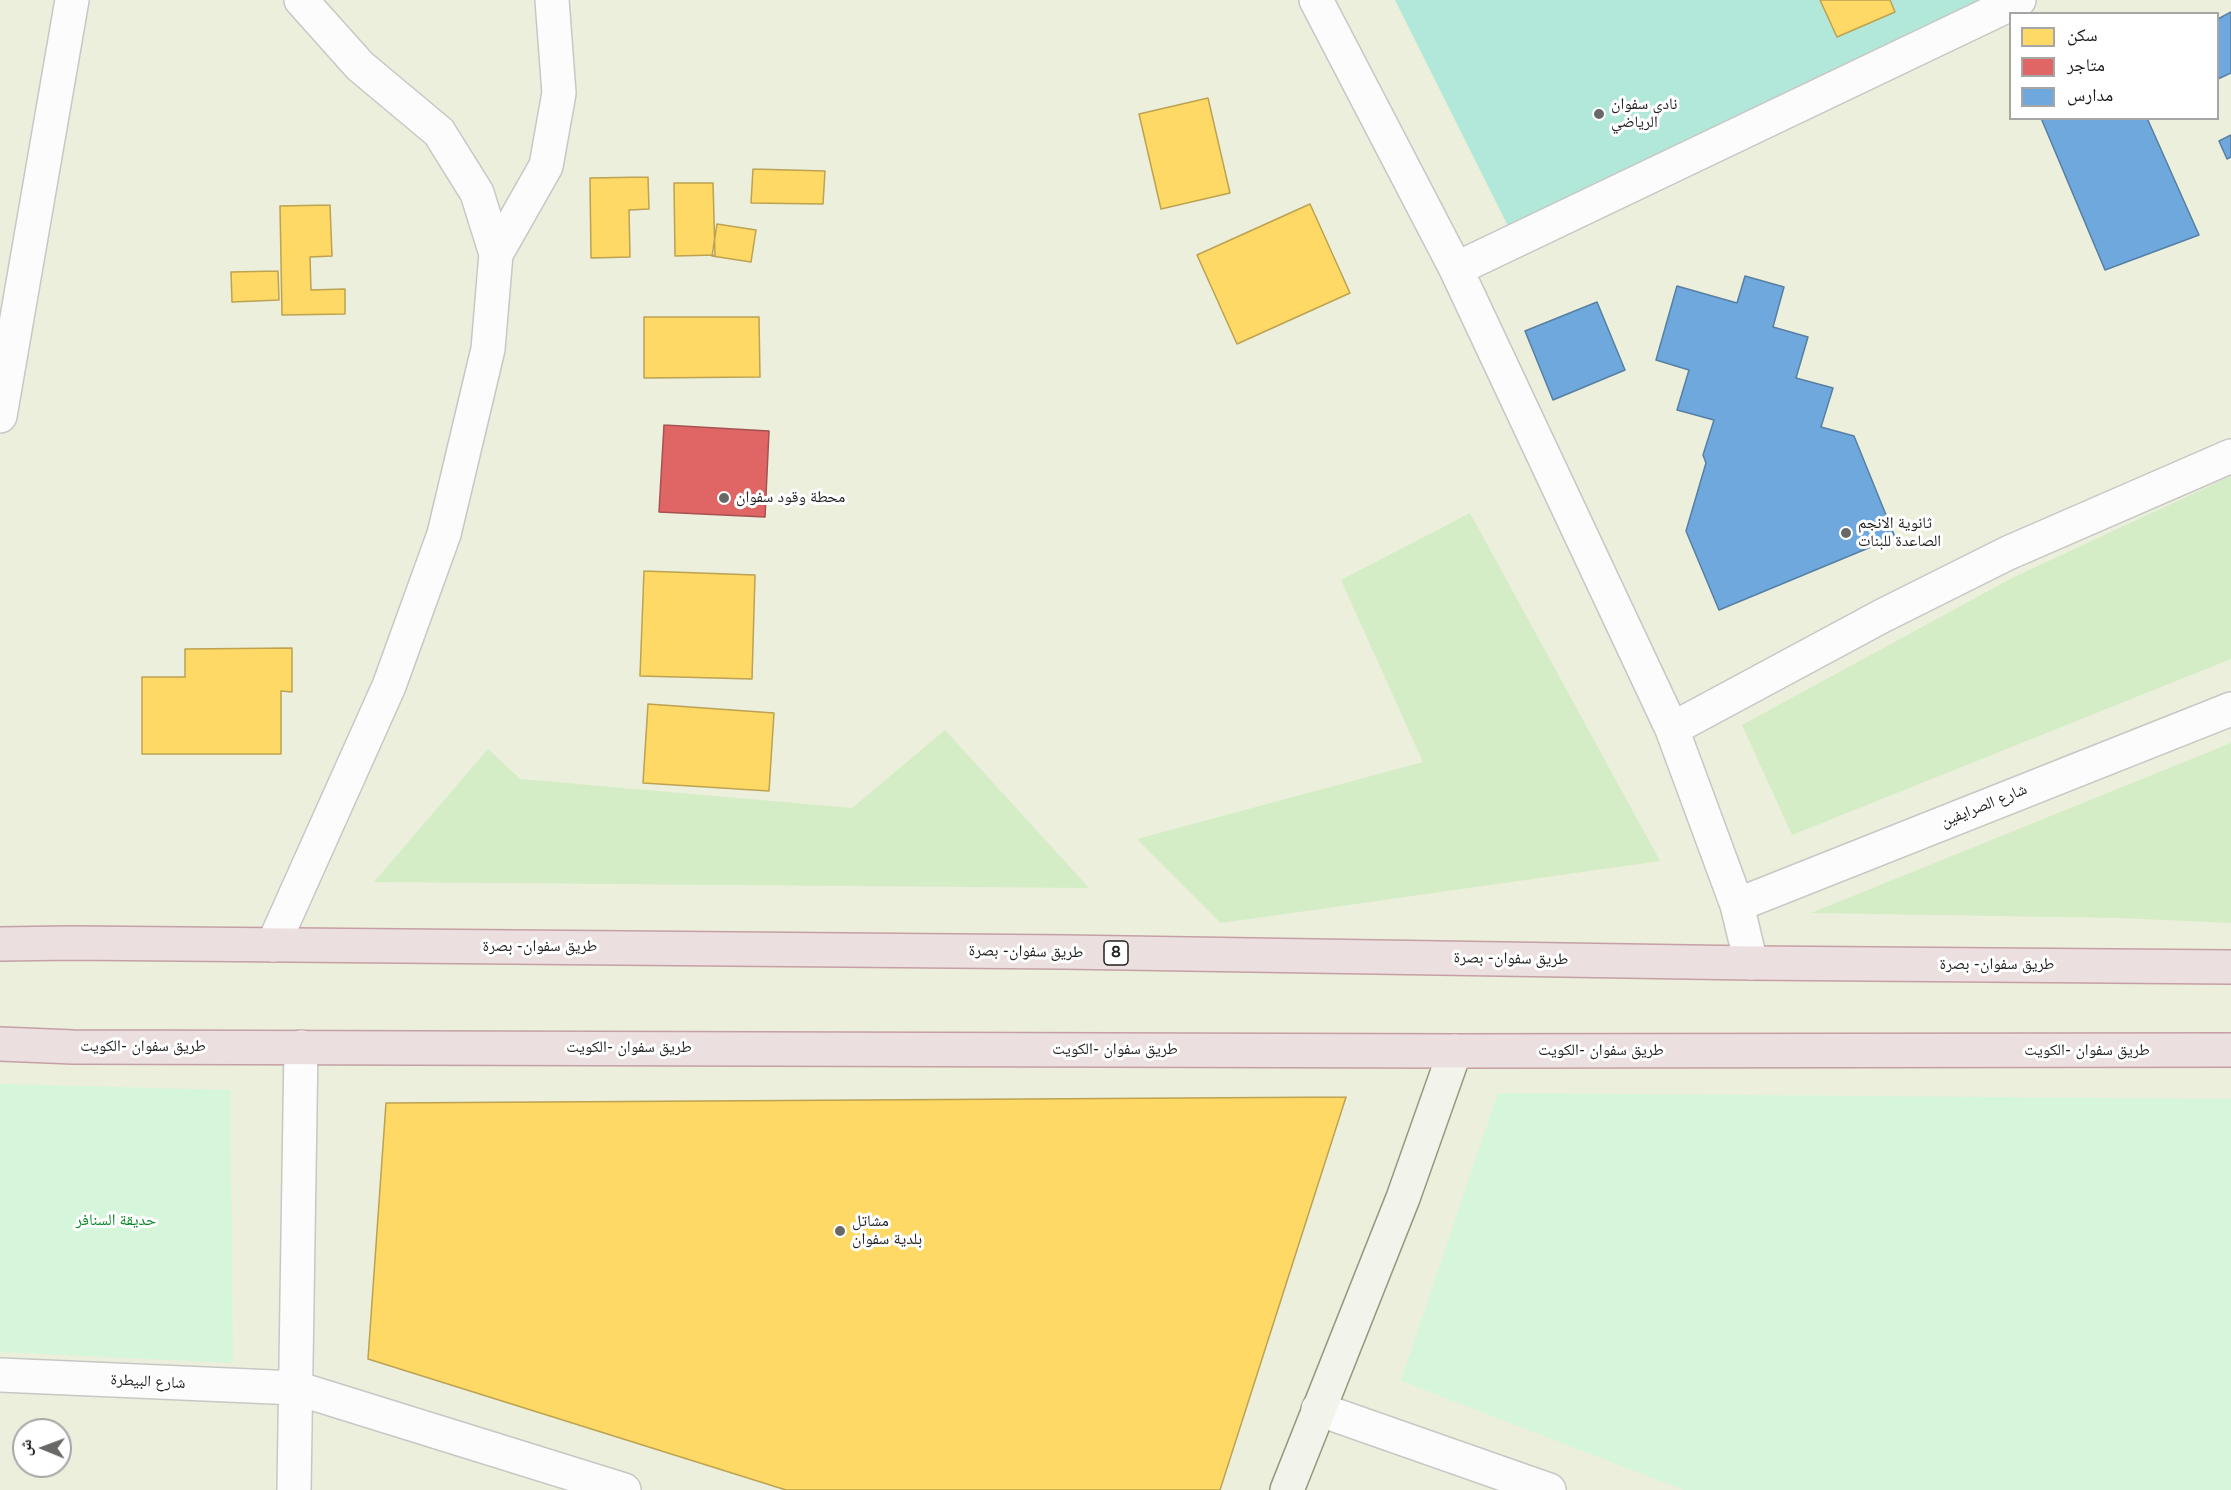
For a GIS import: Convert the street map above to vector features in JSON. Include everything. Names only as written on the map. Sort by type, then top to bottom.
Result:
[{"type":"highway","name":"طريق سفوان- بصرة","points":[[0,944],[1041,951],[1751,963],[2231,967]]},
{"type":"highway","name":"طريق سفوان -الكويت","points":[[0,1044],[73,1047],[1455,1051],[2231,1050]]},
{"type":"street","points":[[0,416],[72,0]]},
{"type":"street","points":[[273,945],[389,686],[444,534],[488,349],[496,254],[477,193],[439,132],[360,66],[301,0]]},
{"type":"street","points":[[496,254],[546,166],[559,93],[552,0]]},
{"type":"street","points":[[1316,0],[1456,269],[1672,729],[1737,905],[1751,963]]},
{"type":"street","points":[[1456,269],[2019,0]]},
{"type":"street","points":[[1672,729],[1882,616],[2008,553],[2231,456]]},
{"type":"street","name":"شارع الصرايفين","points":[[1737,905],[2231,709]]},
{"type":"street","points":[[294,1490],[301,1047]]},
{"type":"street","points":[[1287,1490],[1403,1198],[1455,1051]]},
{"type":"street","name":"شارع البيطرة","points":[[0,1375],[296,1388],[624,1490]]},
{"type":"street","points":[[1318,1409],[1549,1490]]},
{"type":"green space","points":[[0,0],[2231,0],[2231,1490],[0,1490]]},
{"type":"green space","name":"نادي سفوان الرياضي","points":[[1395,0],[1985,0],[1509,228]]},
{"type":"green space","points":[[2231,476],[2231,659],[1792,835],[1742,725],[2012,578]]},
{"type":"green space","points":[[1470,513],[1660,861],[1221,923],[1137,839],[1423,762],[1341,580]]},
{"type":"green space","points":[[945,730],[1089,888],[374,882],[488,749],[520,779],[852,808]]},
{"type":"green space","points":[[2231,743],[2231,923],[2120,918],[1811,913]]},
{"type":"green space","name":"حديقة السنافر","points":[[0,1084],[230,1090],[233,1363],[0,1352]]},
{"type":"green space","points":[[1498,1093],[2231,1099],[2231,1490],[1684,1490],[1401,1381]]},
{"type":"building: سكن","points":[[1820,0],[1890,0],[1895,12],[1837,37]]},
{"type":"building: سكن","points":[[1208,98],[1230,193],[1161,209],[1139,114]]},
{"type":"building: سكن","points":[[753,169],[825,171],[823,204],[751,203]]},
{"type":"building: سكن","points":[[648,177],[649,209],[629,210],[630,257],[591,258],[590,178]]},
{"type":"building: سكن","points":[[674,183],[713,183],[715,255],[675,256]]},
{"type":"building: سكن","points":[[1310,204],[1350,293],[1237,344],[1197,255]]},
{"type":"building: سكن","points":[[330,205],[332,256],[310,257],[311,290],[345,289],[345,314],[282,315],[280,206]]},
{"type":"building: سكن","points":[[717,224],[756,230],[751,262],[712,256]]},
{"type":"building: سكن","points":[[278,271],[279,300],[232,302],[231,272]]},
{"type":"building: سكن","points":[[644,317],[759,317],[760,377],[644,378]]},
{"type":"building: سكن","points":[[644,571],[755,575],[752,679],[640,676]]},
{"type":"building: سكن","points":[[292,648],[292,692],[281,691],[281,754],[142,754],[142,677],[185,677],[185,649]]},
{"type":"building: سكن","points":[[648,704],[774,713],[769,791],[643,783]]},
{"type":"building: سكن","name":"مشاتل بلدية سفوان","points":[[1346,1097],[1220,1490],[786,1490],[368,1359],[386,1103]]},
{"type":"building: متاجر","points":[[664,425],[769,431],[765,517],[659,512]]},
{"type":"building: مدارس","points":[[2231,12],[2231,73],[2219,79],[2219,18]]},
{"type":"building: مدارس","points":[[2042,120],[2148,120],[2199,235],[2105,270]]},
{"type":"building: مدارس","points":[[2231,135],[2231,157],[2227,159],[2219,141]]},
{"type":"building: مدارس","points":[[1745,276],[1784,287],[1773,327],[1808,337],[1796,378],[1833,388],[1821,427],[1854,436],[1895,537],[1719,610],[1686,531],[1706,463],[1703,455],[1714,420],[1677,410],[1689,370],[1656,360],[1677,286],[1737,303]]},
{"type":"building: مدارس","points":[[1597,302],[1625,370],[1553,400],[1525,331]]},
{"type":"place","name":"نادي سفوان الرياضي","points":[[1599,114]]},
{"type":"place","name":"محطة وقود سفوان","points":[[724,498]]},
{"type":"place","name":"ثانوية الانجم الصاعدة للبنات","points":[[1846,533]]},
{"type":"place","name":"مشاتل بلدية سفوان","points":[[840,1231]]}]
